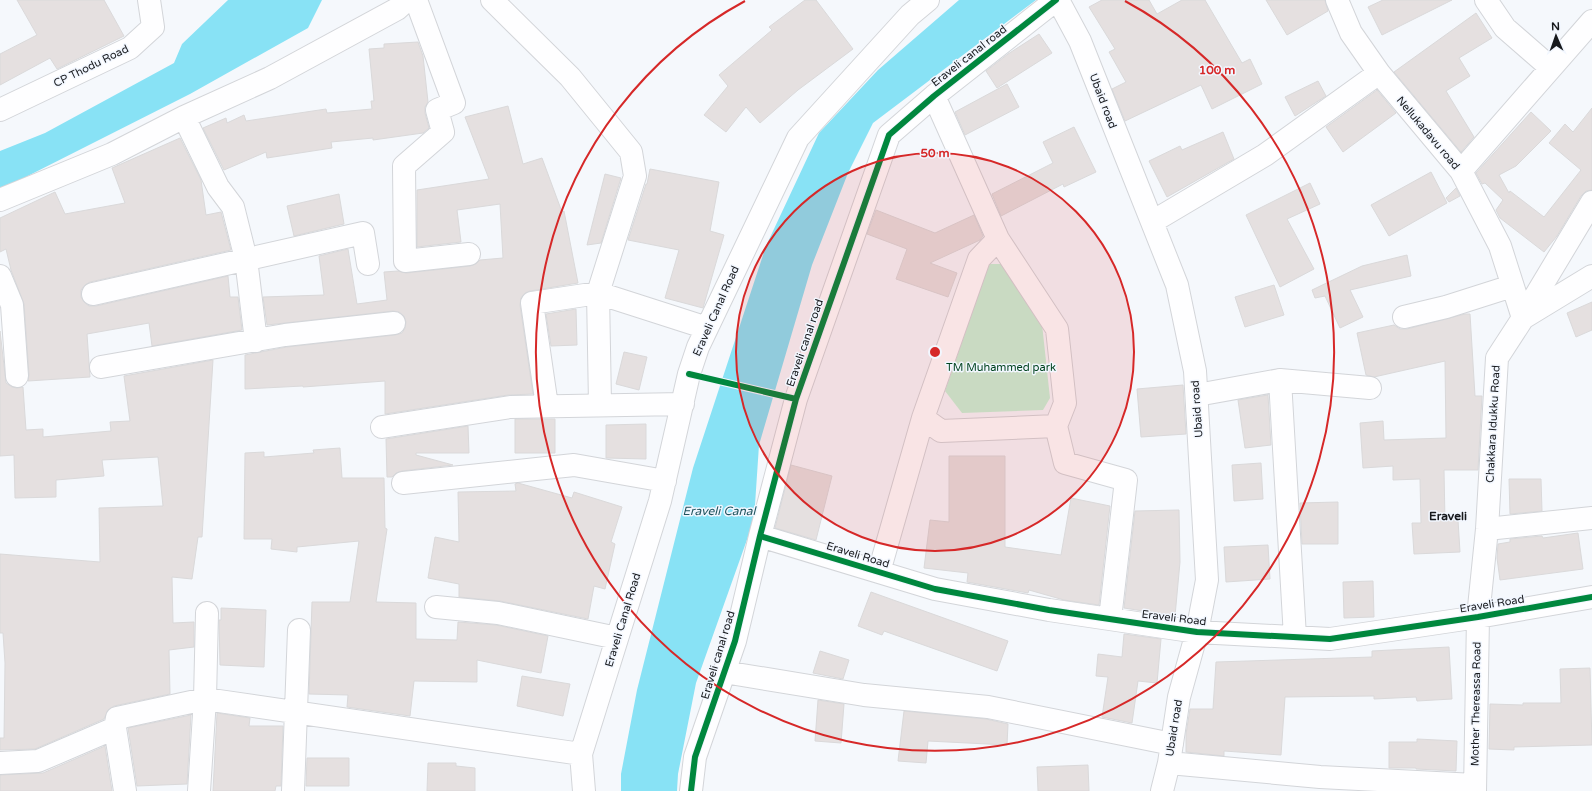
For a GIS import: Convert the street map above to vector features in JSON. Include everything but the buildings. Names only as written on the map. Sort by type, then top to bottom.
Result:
[{"type":"street","name":"CP Thodu Road","points":[[0,110],[130,48],[153,27],[148,0]]},
{"type":"street","points":[[0,200],[112,154],[184,117],[270,78],[397,9],[407,0]]},
{"type":"street","points":[[416,0],[454,103],[437,110],[443,132],[404,166],[405,261],[469,254]]},
{"type":"street","points":[[492,0],[570,77],[631,152],[635,176],[598,293],[600,404]]},
{"type":"street","name":"Eraveli Canal Road","points":[[584,791],[581,754],[665,481],[698,347],[798,138],[910,15],[928,0]]},
{"type":"street","name":"Ubaid road","points":[[1057,0],[1080,41],[1176,285],[1195,371],[1207,580],[1197,632],[1179,697],[1170,754],[1162,791]]},
{"type":"street","name":"Eraveli canal road","points":[[691,791],[694,757],[735,641],[760,536],[796,399],[889,135],[934,96],[1057,0]]},
{"type":"street","name":"Nellukadavu road","points":[[1337,0],[1351,33],[1379,73],[1461,171],[1500,246],[1523,318]]},
{"type":"street","points":[[1486,0],[1505,28],[1551,68]]},
{"type":"street","points":[[1461,171],[1592,21]]},
{"type":"street","points":[[1152,222],[1265,155],[1379,73]]},
{"type":"street","points":[[934,96],[998,239],[1057,329],[1065,403],[1056,426],[1065,463],[1126,480],[1110,619]]},
{"type":"street","points":[[184,117],[218,186],[233,207],[246,259],[256,341]]},
{"type":"street","points":[[1523,318],[1592,202]]},
{"type":"street","points":[[93,294],[363,233],[368,264]]},
{"type":"street","points":[[879,572],[923,418],[979,259],[998,239]]},
{"type":"street","points":[[0,276],[12,305],[17,376]]},
{"type":"street","name":"Chakkara Idukku Road","points":[[1478,617],[1487,529],[1497,358],[1523,318],[1592,276]]},
{"type":"street","points":[[1404,317],[1446,307],[1512,286]]},
{"type":"street","points":[[547,406],[532,303],[598,293],[707,328]]},
{"type":"street","points":[[101,368],[284,335],[394,323]]},
{"type":"street","points":[[1196,395],[1280,380],[1370,388]]},
{"type":"street","points":[[1280,380],[1296,637]]},
{"type":"street","points":[[382,427],[510,407],[600,404],[683,404]]},
{"type":"street","points":[[923,418],[941,431],[1056,426]]},
{"type":"street","points":[[403,483],[574,465],[665,481]]},
{"type":"street","points":[[1487,529],[1592,518]]},
{"type":"street","name":"Eraveli Road","points":[[760,536],[935,589],[1049,610],[1197,632],[1330,639],[1478,617],[1592,597]]},
{"type":"street","points":[[436,607],[498,613],[617,638]]},
{"type":"street","points":[[199,791],[207,612]]},
{"type":"street","name":"Mother Thereassa Road","points":[[1475,788],[1478,617]]},
{"type":"street","points":[[293,791],[299,630]]},
{"type":"street","points":[[724,672],[864,695],[988,706],[1170,754],[1320,776],[1475,788]]},
{"type":"street","points":[[125,791],[116,728],[117,718],[204,699],[581,754]]},
{"type":"street","points":[[0,763],[38,761],[116,728]]},
{"type":"green space","name":"TM Muhammed park","points":[[989,264],[1003,264],[1042,324],[1050,398],[1043,410],[962,413],[945,391]]},
{"type":"water","points":[[228,0],[322,0],[308,28],[190,94],[0,190],[0,151],[45,133],[174,63],[182,44]]},
{"type":"water","name":"Eraveli Canal","points":[[959,0],[1036,0],[873,123],[848,173],[812,265],[759,445],[754,520],[696,683],[678,774],[677,791],[621,791],[621,774],[637,690],[693,468],[766,246],[819,133],[878,70]]},
{"type":"cycle path","points":[[691,791],[695,757],[735,641],[760,536],[796,399],[889,135],[934,96],[1056,0]]},
{"type":"cycle path","points":[[689,374],[796,399]]},
{"type":"cycle path","points":[[760,536],[935,589],[1049,610],[1197,632],[1330,639],[1478,617],[1592,597]]},
{"type":"district","name":"Eraveli","points":[[1448,516]]}]
